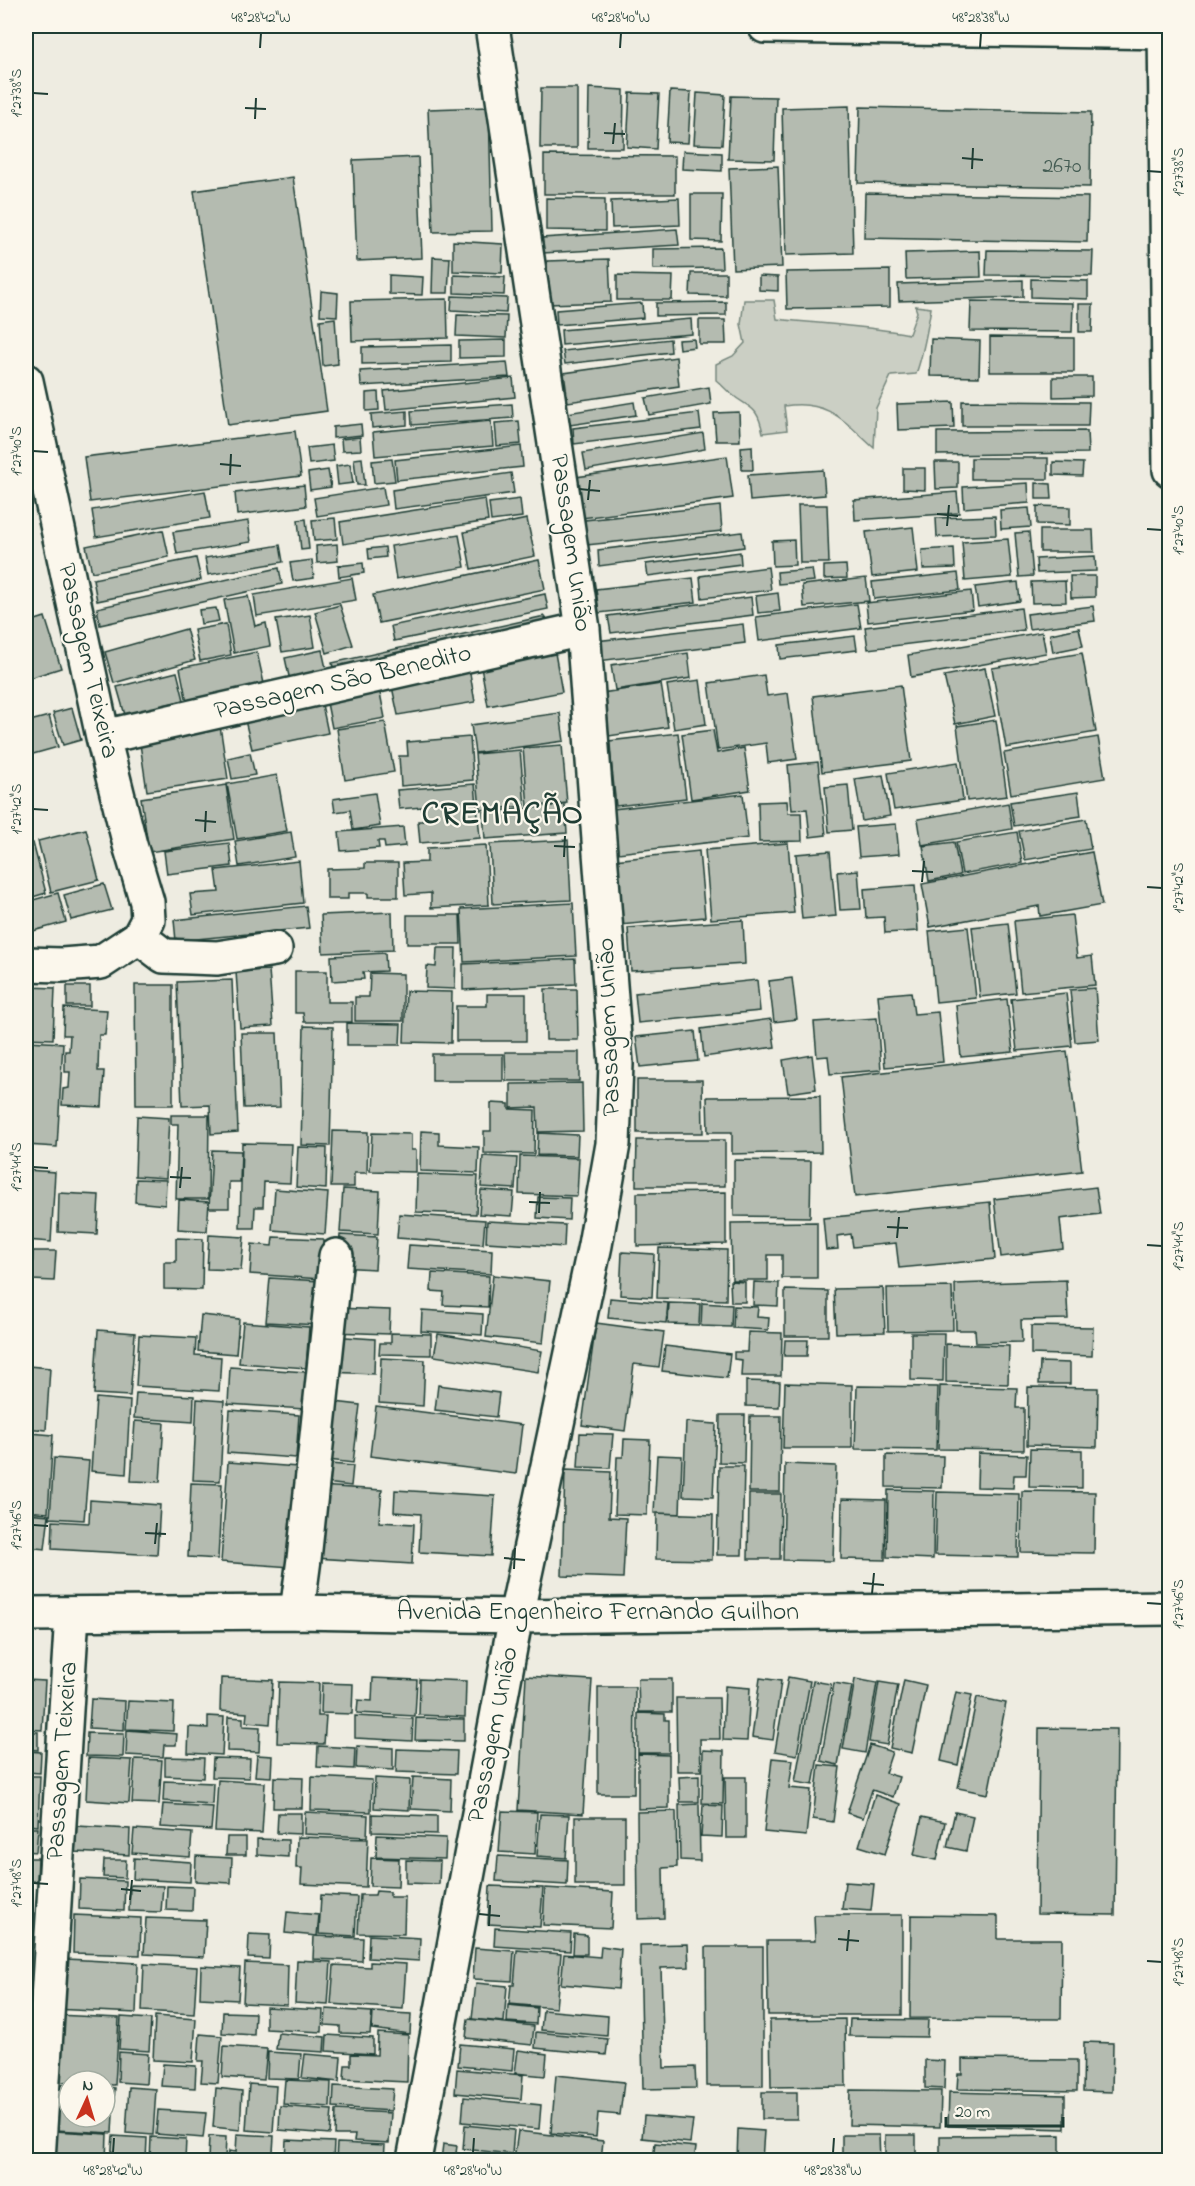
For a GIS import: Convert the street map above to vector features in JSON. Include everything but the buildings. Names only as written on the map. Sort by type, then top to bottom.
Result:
[{"type":"street","name":"Passagem União","points":[[414,2160],[516,1616],[592,1257],[613,1144],[616,1064],[583,629],[492,26]]},
{"type":"street","points":[[765,26],[1167,30],[1170,470]]},
{"type":"street","name":"Passagem Teixeira","points":[[26,381],[103,737],[147,902],[148,920],[139,937]]},
{"type":"street","name":"Passagem São Benedito","points":[[103,737],[583,629]]},
{"type":"street","points":[[26,964],[62,965],[101,962],[139,937],[164,956],[216,958],[275,949]]},
{"type":"street","points":[[297,1612],[336,1256]]},
{"type":"street","name":"Avenida Engenheiro Fernando Guilhon","points":[[26,1614],[297,1612],[516,1616],[1170,1608]]},
{"type":"street","name":"Passagem Teixeira","points":[[38,2160],[72,1614]]},
{"type":"shaded area","points":[[744,300],[774,300],[777,319],[909,334],[917,312],[915,306],[931,308],[916,374],[891,376],[876,408],[874,448],[834,414],[812,406],[784,406],[787,430],[763,433],[755,412],[716,380],[716,364],[733,356],[745,343],[741,324]]},
{"type":"district","name":"CREMAÇÃO","points":[[503,815]]}]
